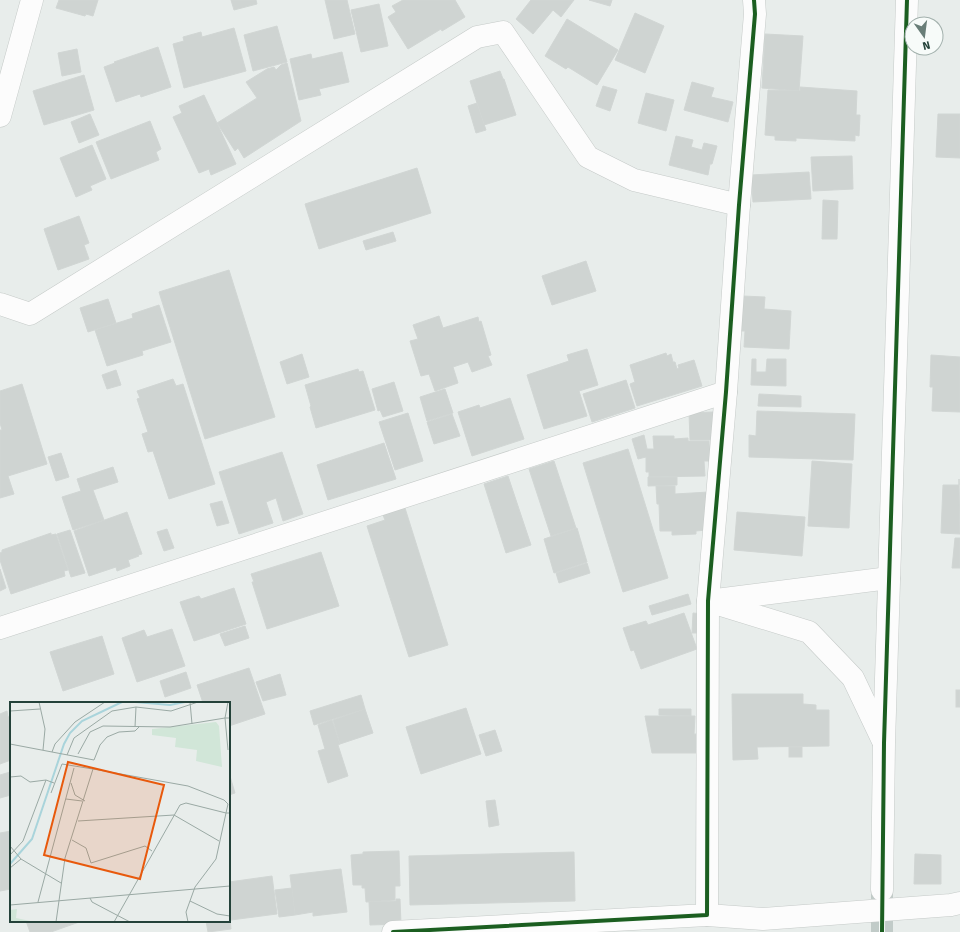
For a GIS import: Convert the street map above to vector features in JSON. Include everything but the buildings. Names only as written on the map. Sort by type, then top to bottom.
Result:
[{"type":"street","points":[[0,116],[32,0]]},
{"type":"street","points":[[707,915],[708,601],[726,392],[739,205],[755,14],[754,0]]},
{"type":"street","points":[[882,890],[884,743],[907,0]]},
{"type":"street","points":[[0,304],[30,314],[477,37],[503,32],[588,157],[634,180],[739,205]]},
{"type":"street","points":[[0,628],[726,392]]},
{"type":"street","points":[[708,601],[890,578]]},
{"type":"street","points":[[708,601],[809,632],[853,678],[884,743]]},
{"type":"street","points":[[393,932],[707,915],[763,919],[951,905],[960,903]]},
{"type":"tunnel","points":[[882,891],[882,932]]},
{"type":"cycle path","points":[[393,932],[707,915],[708,601],[726,392],[739,205],[755,14],[754,0]]},
{"type":"cycle path","points":[[882,932],[884,743],[907,0]]}]
